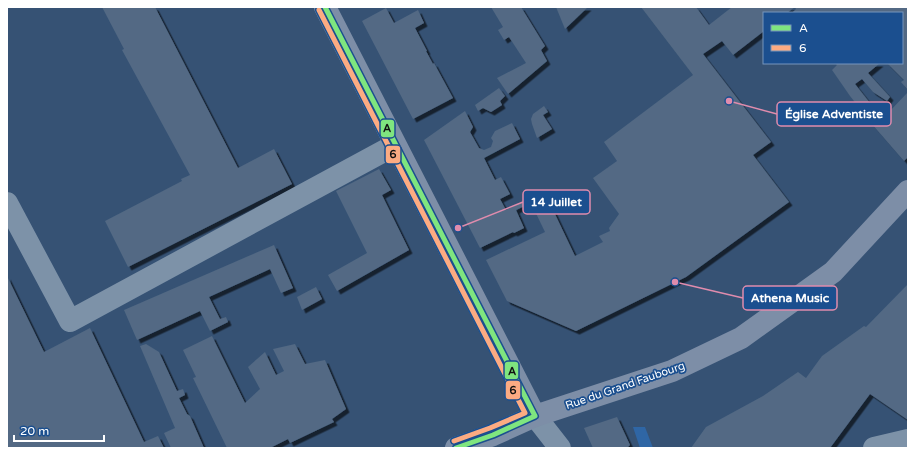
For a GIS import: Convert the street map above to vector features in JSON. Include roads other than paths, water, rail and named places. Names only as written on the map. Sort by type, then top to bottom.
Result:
[{"type":"main road","points":[[325,7],[535,416]]},
{"type":"main road","name":"Rue du Grand Faubourg","points":[[456,448],[493,435],[535,416],[672,371],[741,338],[832,272],[908,191]]},
{"type":"street","points":[[7,203],[70,320],[395,145]]},
{"type":"street","points":[[535,416],[560,448]]},
{"type":"street","points":[[874,448],[908,440]]},
{"type":"place","name":"Église Adventiste","points":[[729,101]]},
{"type":"place","name":"14 Juillet","points":[[458,228]]},
{"type":"place","name":"Athena Music","points":[[675,282]]}]
